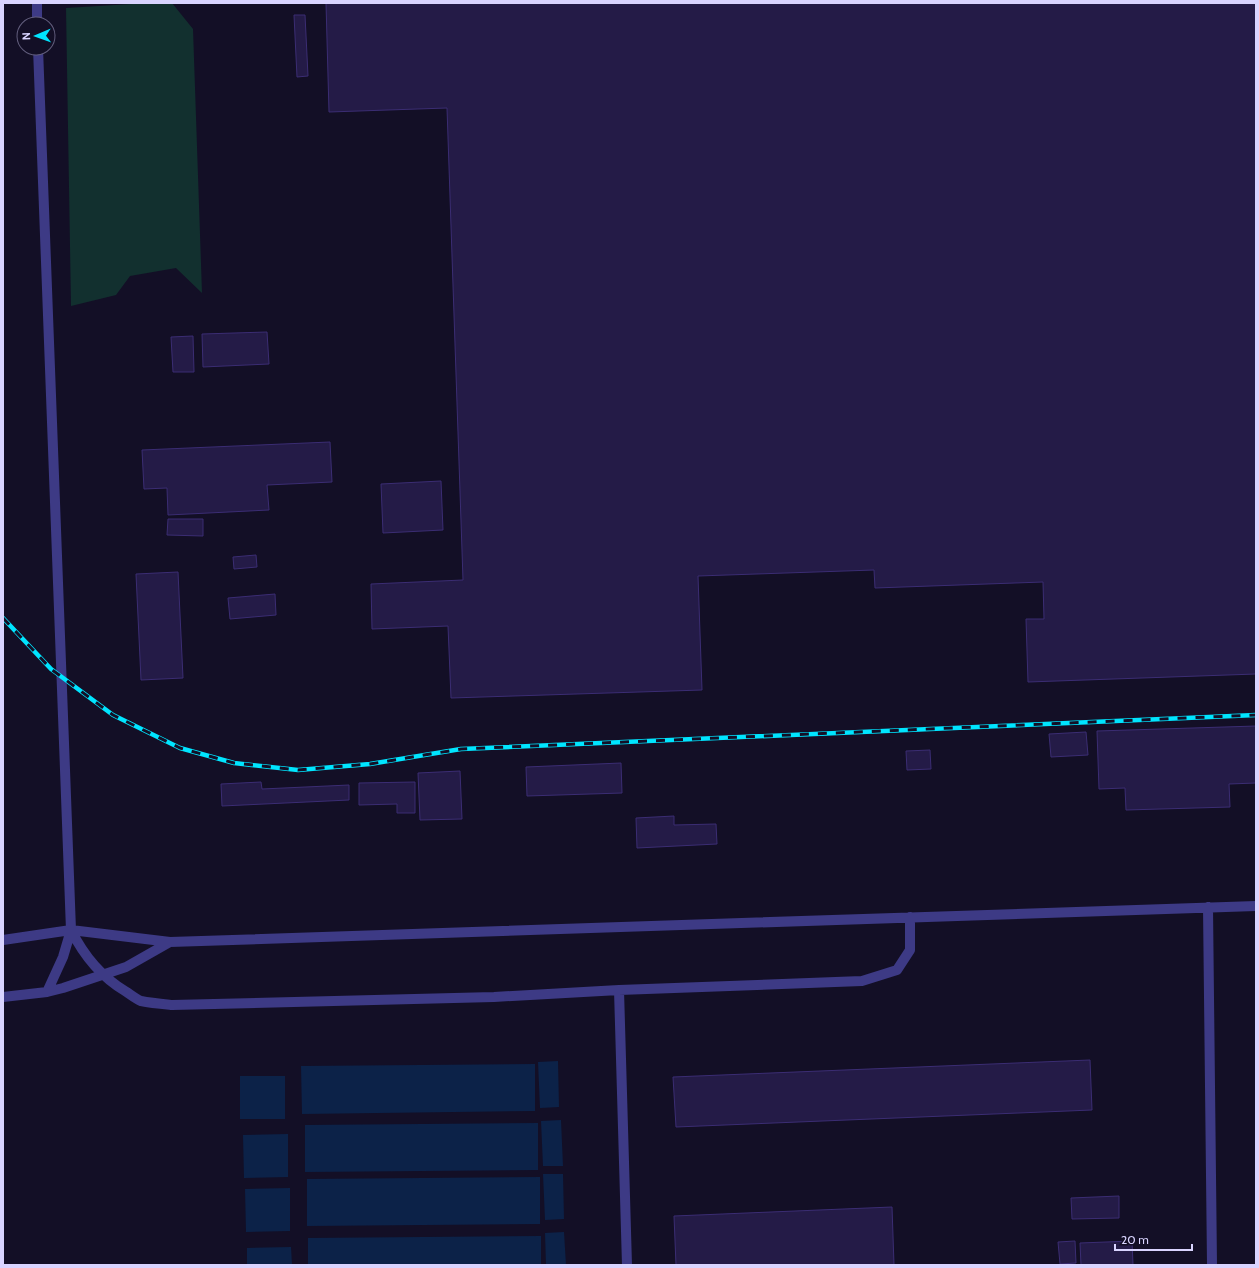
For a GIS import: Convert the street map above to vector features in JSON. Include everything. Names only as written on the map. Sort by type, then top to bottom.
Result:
[{"type":"lane","points":[[37,3],[37,16]]},
{"type":"lane","points":[[38,56],[71,930],[63,957],[47,992]]},
{"type":"lane","points":[[3,940],[71,930],[170,942],[1256,906]]},
{"type":"lane","points":[[1208,908],[1212,1265]]},
{"type":"lane","points":[[71,930],[80,948],[102,974],[120,988],[141,1001],[172,1005],[494,997],[619,990],[862,981],[897,970],[910,950],[910,917]]},
{"type":"lane","points":[[3,997],[47,992],[63,988],[126,967],[170,942]]},
{"type":"lane","points":[[619,990],[627,1265]]},
{"type":"green space","points":[[172,3],[193,29],[202,293],[176,268],[130,276],[116,295],[71,306],[66,8]]},
{"type":"water","points":[[558,1061],[559,1107],[540,1108],[538,1062]]},
{"type":"water","points":[[535,1064],[535,1111],[302,1114],[301,1066]]},
{"type":"water","points":[[240,1076],[285,1076],[285,1119],[240,1119]]},
{"type":"water","points":[[561,1120],[563,1166],[543,1166],[541,1121]]},
{"type":"water","points":[[538,1123],[538,1170],[305,1172],[305,1125]]},
{"type":"water","points":[[288,1134],[288,1177],[244,1178],[243,1135]]},
{"type":"water","points":[[543,1174],[563,1174],[564,1219],[545,1220]]},
{"type":"water","points":[[540,1177],[540,1224],[307,1226],[307,1179]]},
{"type":"water","points":[[290,1188],[290,1231],[246,1232],[245,1189]]},
{"type":"water","points":[[564,1232],[566,1265],[546,1265],[545,1233]]},
{"type":"water","points":[[541,1236],[541,1265],[308,1265],[308,1238]]},
{"type":"water","points":[[291,1247],[292,1265],[247,1265],[247,1248]]},
{"type":"building","points":[[326,3],[1256,3],[1256,674],[1028,682],[1026,619],[1044,619],[1043,582],[875,588],[874,570],[698,576],[702,690],[451,698],[448,626],[372,629],[371,584],[463,580],[447,108],[329,112]]},
{"type":"building","points":[[294,15],[305,15],[308,76],[297,77]]},
{"type":"building","points":[[267,332],[269,364],[203,367],[202,334]]},
{"type":"building","points":[[193,336],[194,372],[173,372],[171,337]]},
{"type":"building","points":[[330,442],[332,482],[267,485],[269,510],[168,515],[167,488],[144,489],[142,450]]},
{"type":"building","points":[[441,481],[443,530],[383,533],[381,484]]},
{"type":"building","points":[[168,519],[203,519],[203,536],[167,535]]},
{"type":"building","points":[[256,555],[257,567],[234,569],[233,557]]},
{"type":"building","points":[[178,572],[183,678],[141,680],[136,574]]},
{"type":"building","points":[[275,594],[276,615],[230,619],[228,598]]},
{"type":"building","points":[[1256,726],[1256,783],[1229,784],[1230,807],[1126,810],[1125,788],[1099,789],[1097,731]]},
{"type":"building","points":[[1086,732],[1088,755],[1051,757],[1049,734]]},
{"type":"building","points":[[930,750],[931,769],[907,770],[906,751]]},
{"type":"building","points":[[621,763],[622,793],[527,796],[526,767]]},
{"type":"building","points":[[460,771],[462,819],[420,820],[418,773]]},
{"type":"building","points":[[261,782],[262,789],[349,785],[349,800],[222,806],[221,784]]},
{"type":"building","points":[[415,782],[415,813],[397,813],[397,804],[359,805],[359,783]]},
{"type":"building","points":[[674,816],[674,825],[716,824],[717,844],[637,848],[636,818]]},
{"type":"building","points":[[1090,1060],[1092,1110],[676,1127],[673,1077]]},
{"type":"building","points":[[1119,1196],[1119,1218],[1072,1219],[1071,1198]]},
{"type":"building","points":[[892,1207],[894,1265],[676,1265],[674,1216]]},
{"type":"building","points":[[1075,1241],[1076,1263],[1060,1264],[1058,1242]]},
{"type":"building","points":[[1132,1241],[1133,1265],[1081,1265],[1080,1243]]},
{"type":"railway","points":[[3,618],[51,669],[113,715],[180,748],[234,763],[298,770],[370,764],[461,749],[1256,715]]}]
